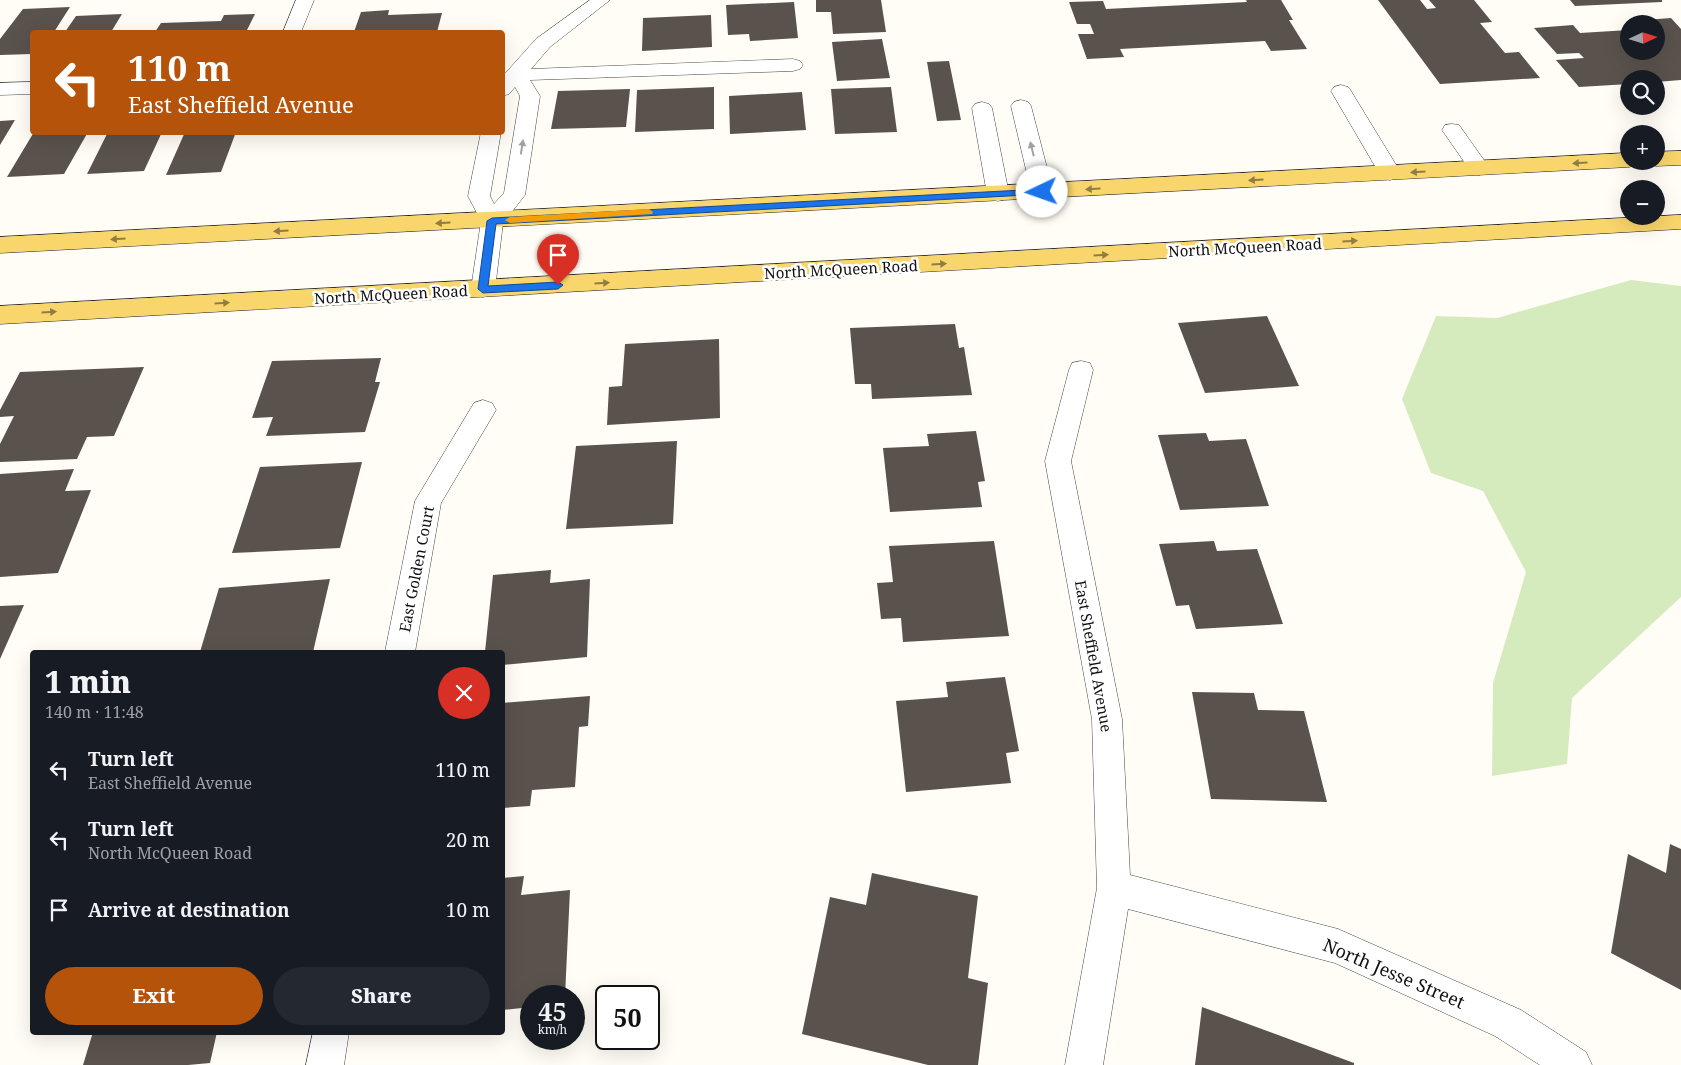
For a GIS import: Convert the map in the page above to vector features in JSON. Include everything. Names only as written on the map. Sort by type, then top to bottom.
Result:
[{"type":"main road","points":[[1665,159],[1681,158]]},
{"type":"main road","points":[[0,245],[492,221],[1620,160]]},
{"type":"main road","name":"North McQueen Road","points":[[0,315],[1681,222]]},
{"type":"street","points":[[293,30],[305,0]]},
{"type":"street","points":[[510,83],[543,44],[601,0]]},
{"type":"street","points":[[510,83],[792,65]]},
{"type":"street","points":[[483,289],[492,221],[514,195],[530,96],[510,83]]},
{"type":"street","points":[[0,89],[30,88]]},
{"type":"street","points":[[1341,91],[1390,173]]},
{"type":"street","points":[[1021,106],[1042,192]]},
{"type":"street","points":[[982,108],[998,194]]},
{"type":"street","points":[[1452,130],[1479,168]]},
{"type":"street","points":[[489,135],[479,196],[492,221]]},
{"type":"street","name":"East Sheffield Avenue","points":[[1081,370],[1058,461],[1107,719],[1114,888],[1084,1065]]},
{"type":"street","name":"East Golden Court","points":[[400,650],[428,501],[483,410]]},
{"type":"street","name":"North Jesse Street","points":[[1114,888],[1338,946],[1508,1023],[1573,1065]]},
{"type":"street","points":[[325,1065],[330,1035]]},
{"type":"green space","points":[[1631,280],[1681,286],[1681,597],[1572,698],[1567,764],[1492,776],[1493,683],[1526,572],[1483,491],[1431,473],[1402,399],[1436,316],[1497,318]]},
{"type":"building","points":[[816,0],[881,0],[886,32],[833,34],[831,12],[816,12]]},
{"type":"building","points":[[1246,0],[1281,0],[1293,20],[1289,20],[1307,49],[1271,51],[1265,41],[1120,49],[1124,57],[1087,59],[1078,34],[1094,34],[1090,24],[1077,24],[1069,2],[1103,1],[1106,9],[1247,2]]},
{"type":"building","points":[[1378,0],[1420,0],[1427,9],[1436,8],[1429,0],[1474,0],[1492,22],[1480,23],[1505,53],[1519,52],[1540,78],[1440,84]]},
{"type":"building","points":[[1570,0],[1662,0],[1662,2],[1575,6]]},
{"type":"building","points":[[794,2],[798,38],[750,41],[749,34],[728,35],[726,5]]},
{"type":"building","points":[[70,7],[55,30],[30,30],[30,54],[0,55],[0,39],[23,9]]},
{"type":"building","points":[[389,10],[388,15],[442,13],[438,30],[355,30],[361,12]]},
{"type":"building","points":[[122,14],[112,30],[66,30],[76,16]]},
{"type":"building","points":[[255,14],[247,30],[156,30],[161,23],[221,21],[224,15]]},
{"type":"building","points":[[711,15],[712,47],[642,51],[643,18]]},
{"type":"building","points":[[1665,18],[1671,18],[1681,29],[1681,80],[1665,81],[1665,70],[1620,70],[1620,85],[1579,87],[1556,60],[1584,58],[1579,53],[1557,54],[1534,28],[1573,25],[1580,33],[1620,31],[1620,60],[1665,60]]},
{"type":"building","points":[[882,39],[890,78],[837,81],[832,42]]},
{"type":"building","points":[[949,61],[961,120],[937,121],[927,62]]},
{"type":"building","points":[[714,87],[714,129],[635,132],[637,90]]},
{"type":"building","points":[[891,87],[897,132],[835,134],[831,89]]},
{"type":"building","points":[[630,89],[626,127],[551,129],[558,91]]},
{"type":"building","points":[[802,92],[806,130],[730,134],[729,96]]},
{"type":"building","points":[[15,120],[0,145],[0,121]]},
{"type":"building","points":[[32,135],[86,135],[64,174],[7,177]]},
{"type":"building","points":[[106,135],[161,135],[144,171],[87,174]]},
{"type":"building","points":[[184,135],[235,135],[221,172],[166,175]]},
{"type":"building","points":[[1267,316],[1299,386],[1205,393],[1178,323]]},
{"type":"building","points":[[955,324],[959,348],[964,347],[972,395],[872,399],[871,384],[855,384],[850,328]]},
{"type":"building","points":[[719,339],[720,418],[607,425],[609,387],[622,386],[625,344]]},
{"type":"building","points":[[381,358],[375,382],[380,382],[365,432],[266,436],[273,417],[252,418],[272,361]]},
{"type":"building","points":[[144,367],[114,436],[87,437],[77,459],[0,462],[0,444],[14,416],[0,417],[0,410],[20,372]]},
{"type":"building","points":[[976,431],[985,481],[978,482],[982,507],[890,512],[883,448],[929,446],[927,434]]},
{"type":"building","points":[[1206,433],[1209,441],[1246,439],[1269,506],[1180,510],[1158,435]]},
{"type":"building","points":[[677,441],[673,524],[566,529],[576,446]]},
{"type":"building","points":[[362,462],[340,548],[232,553],[260,467]]},
{"type":"building","points":[[74,469],[65,491],[91,490],[58,573],[0,577],[0,474]]},
{"type":"building","points":[[994,541],[1009,636],[903,642],[901,618],[881,619],[877,583],[893,582],[889,546]]},
{"type":"building","points":[[1214,541],[1217,551],[1257,549],[1283,624],[1196,629],[1189,605],[1176,606],[1159,544]]},
{"type":"building","points":[[551,570],[550,583],[590,579],[587,657],[505,665],[505,650],[485,650],[493,575]]},
{"type":"building","points":[[330,579],[313,650],[201,650],[219,588]]},
{"type":"building","points":[[24,605],[0,659],[0,606]]},
{"type":"building","points":[[1005,677],[1019,751],[1006,753],[1011,783],[906,792],[896,701],[948,697],[946,682]]},
{"type":"building","points":[[1192,692],[1254,693],[1258,710],[1304,711],[1327,802],[1211,799]]},
{"type":"building","points":[[590,696],[588,726],[579,727],[575,787],[532,790],[530,806],[505,808],[505,703]]},
{"type":"building","points":[[1670,844],[1681,849],[1681,990],[1611,953],[1628,854],[1666,873]]},
{"type":"building","points":[[872,873],[978,896],[968,978],[988,983],[978,1065],[928,1065],[802,1034],[830,897],[866,905]]},
{"type":"building","points":[[524,876],[521,895],[570,890],[566,985],[520,985],[520,1008],[505,1010],[505,878]]},
{"type":"building","points":[[1202,1007],[1354,1063],[1354,1065],[1195,1065]]},
{"type":"building","points":[[92,1035],[216,1035],[210,1063],[188,1065],[83,1065]]},
{"type":"slow traffic","points":[[510,220],[649,212]]},
{"type":"route","points":[[558,285],[483,289],[492,221],[1042,192]]}]
